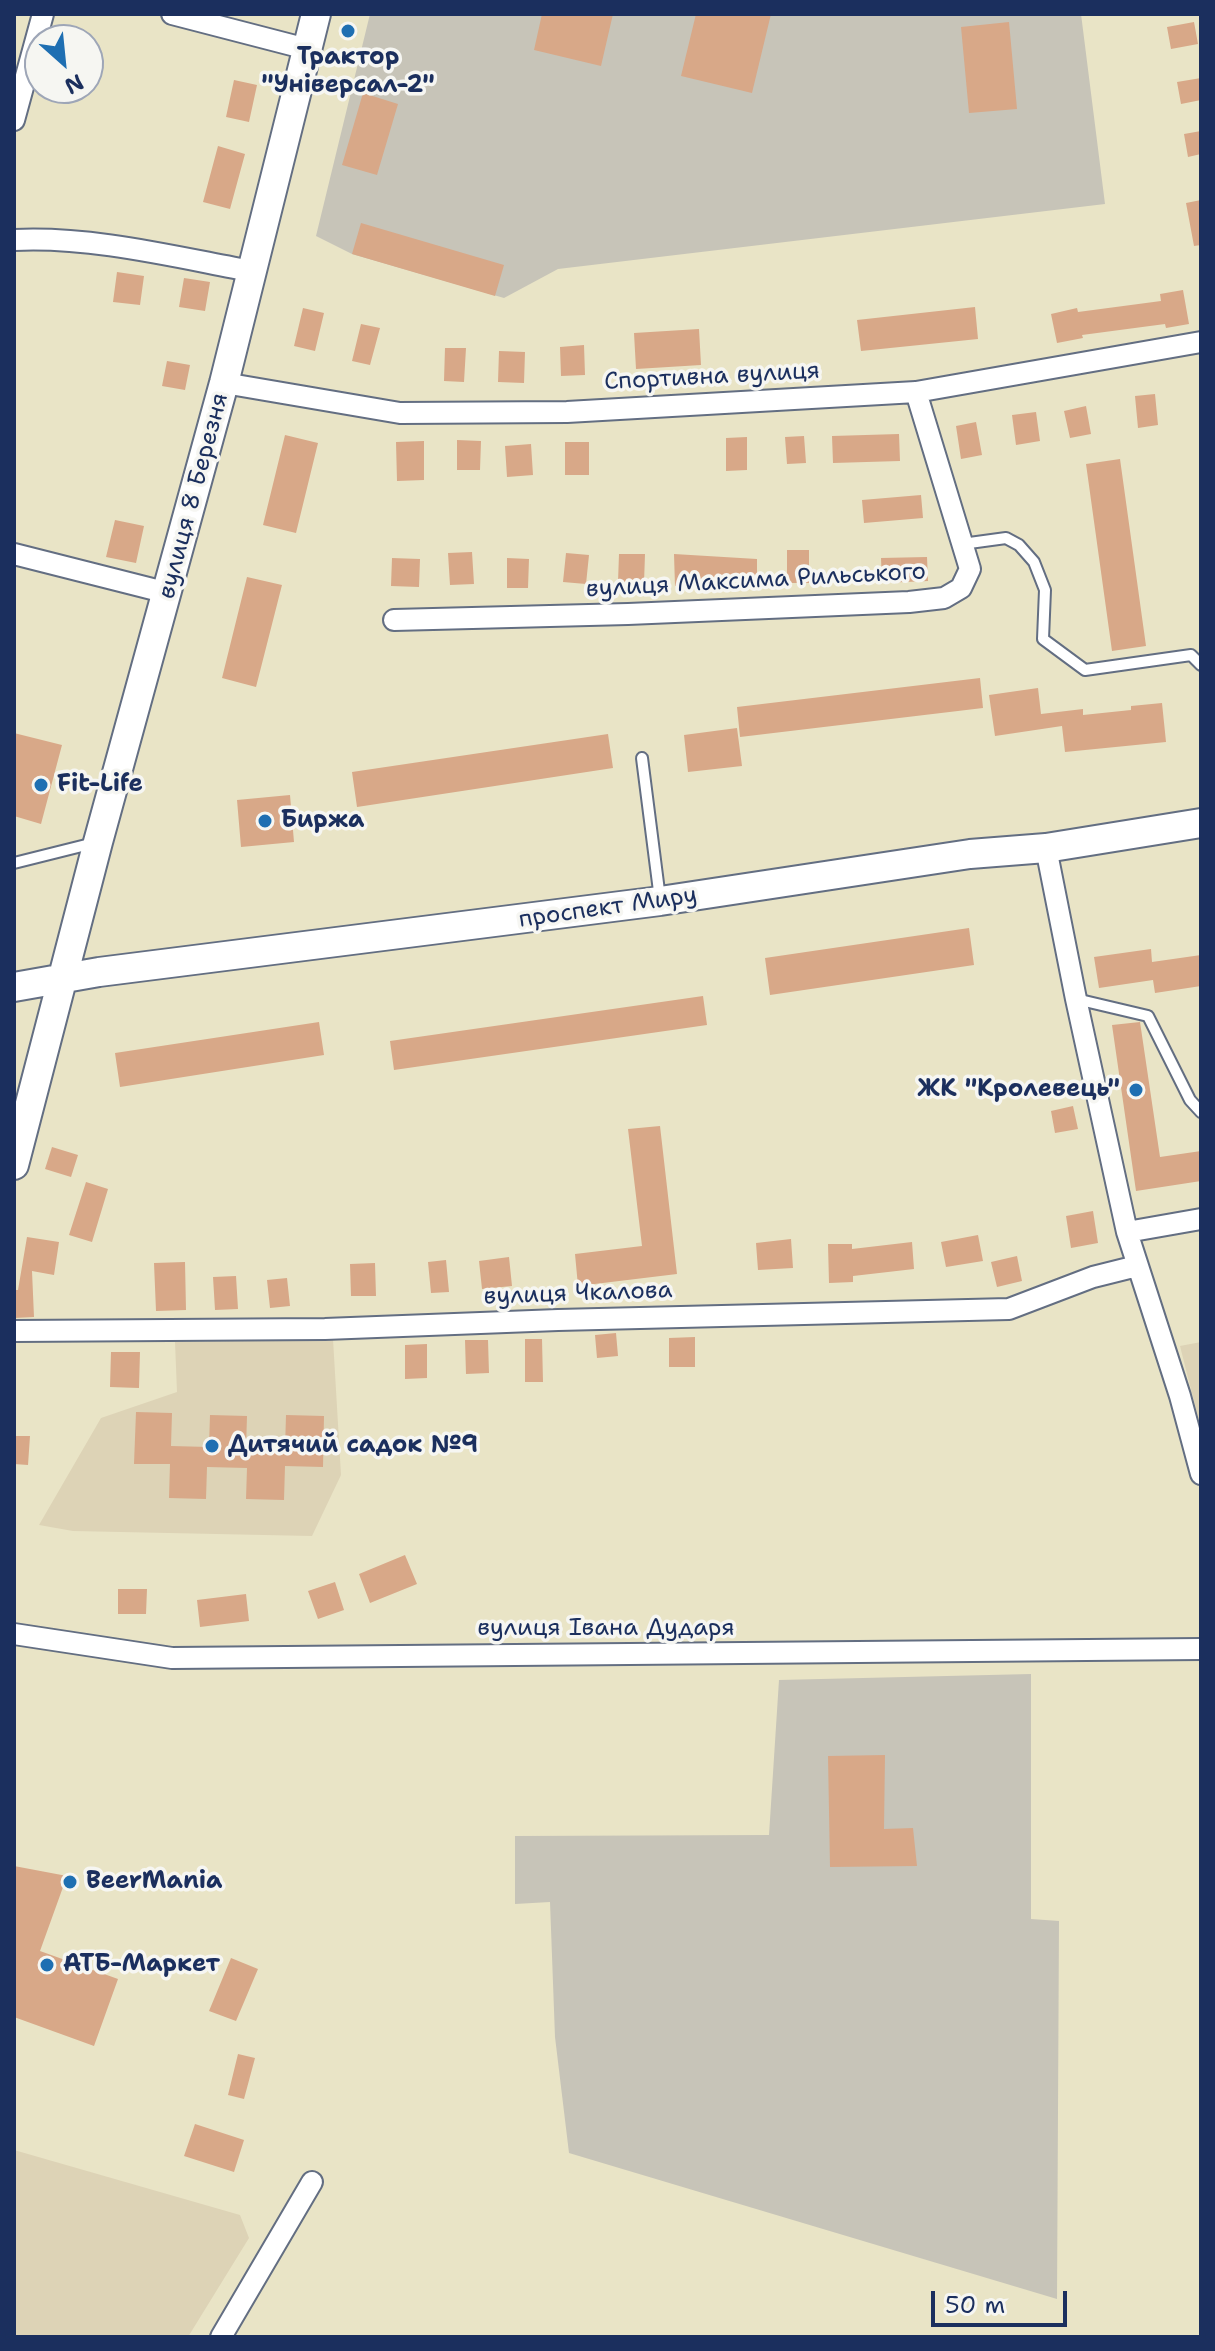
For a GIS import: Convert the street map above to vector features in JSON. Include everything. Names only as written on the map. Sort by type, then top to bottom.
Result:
[{"type":"main road","name":"вулиця 8 Березня","points":[[14,1165],[98,842],[224,383],[316,14]]},
{"type":"main road","name":"проспект Миру","points":[[14,987],[65,977],[660,901],[970,854],[1046,848],[1201,823]]},
{"type":"street","points":[[14,120],[43,14]]},
{"type":"street","points":[[172,14],[307,49]]},
{"type":"street","points":[[14,240],[39,238],[133,250],[251,271]]},
{"type":"street","name":"Спортивна вулиця","points":[[224,383],[400,413],[567,412],[916,392],[1201,342]]},
{"type":"street","name":"вулиця Максима Рильського","points":[[394,620],[644,614],[944,598],[961,588],[970,569],[916,392]]},
{"type":"street","points":[[14,554],[168,593]]},
{"type":"street","points":[[1046,848],[1127,1232],[1180,1396],[1201,1474]]},
{"type":"street","points":[[1127,1232],[1201,1219]]},
{"type":"street","name":"вулиця Чкалова","points":[[14,1331],[325,1329],[1009,1309],[1093,1277],[1137,1266]]},
{"type":"street","name":"вулиця Івана Дударя","points":[[14,1634],[172,1658],[1201,1649]]},
{"type":"street","points":[[221,2337],[312,2182]]},
{"type":"lane","points":[[961,544],[1006,538],[1019,545],[1034,562],[1045,590],[1043,639],[1085,670],[1191,655],[1201,665]]},
{"type":"lane","points":[[642,758],[660,901]]},
{"type":"lane","points":[[14,863],[98,842]]},
{"type":"lane","points":[[1076,999],[1148,1016],[1190,1100],[1201,1112]]},
{"type":"shaded area","points":[[370,14],[1081,14],[1105,204],[558,269],[504,298],[352,254],[316,236]]},
{"type":"shaded area","name":"Дитячий садок №9","points":[[333,1339],[341,1475],[312,1536],[73,1531],[39,1525],[101,1418],[177,1392],[175,1342]]},
{"type":"shaded area","points":[[1201,1342],[1201,1429],[1180,1346]]},
{"type":"shaded area","points":[[1031,1674],[1031,1919],[1059,1921],[1057,2299],[569,2153],[555,2037],[550,1902],[515,1904],[515,1836],[769,1835],[779,1680]]},
{"type":"shaded area","points":[[14,2150],[240,2215],[249,2238],[188,2337],[14,2337]]},
{"type":"building","points":[[542,14],[613,14],[601,66],[534,50]]},
{"type":"building","points":[[696,14],[771,14],[752,93],[681,76]]},
{"type":"building","points":[[1009,22],[1017,109],[969,113],[961,27]]},
{"type":"building","points":[[1194,22],[1198,44],[1171,49],[1167,27]]},
{"type":"building","points":[[1201,78],[1201,100],[1181,104],[1177,82]]},
{"type":"building","points":[[234,80],[257,85],[249,122],[226,117]]},
{"type":"building","points":[[363,93],[398,104],[377,175],[342,165]]},
{"type":"building","points":[[1201,131],[1201,154],[1188,157],[1184,134]]},
{"type":"building","points":[[218,146],[245,154],[230,209],[203,202]]},
{"type":"building","points":[[1201,200],[1201,245],[1194,246],[1186,203]]},
{"type":"building","points":[[361,223],[504,265],[495,296],[352,254]]},
{"type":"building","points":[[117,272],[144,276],[140,305],[113,302]]},
{"type":"building","points":[[184,278],[210,282],[205,311],[179,307]]},
{"type":"building","points":[[1183,290],[1189,324],[1166,328],[1165,324],[1082,335],[1083,338],[1057,343],[1051,314],[1077,308],[1078,312],[1161,301],[1160,294]]},
{"type":"building","points":[[975,307],[978,339],[861,351],[857,320]]},
{"type":"building","points":[[303,308],[324,313],[315,351],[294,346]]},
{"type":"building","points":[[361,324],[380,328],[370,365],[352,361]]},
{"type":"building","points":[[699,329],[701,365],[636,369],[634,333]]},
{"type":"building","points":[[584,345],[585,375],[561,376],[560,347]]},
{"type":"building","points":[[445,348],[466,348],[464,382],[444,381]]},
{"type":"building","points":[[499,351],[525,352],[524,383],[498,382]]},
{"type":"building","points":[[167,361],[190,365],[185,390],[162,386]]},
{"type":"building","points":[[1155,394],[1158,425],[1138,428],[1135,396]]},
{"type":"building","points":[[1086,406],[1091,434],[1070,438],[1064,411]]},
{"type":"building","points":[[1036,412],[1040,441],[1016,445],[1012,415]]},
{"type":"building","points":[[976,422],[982,455],[961,459],[956,426]]},
{"type":"building","points":[[899,434],[900,461],[833,463],[832,436]]},
{"type":"building","points":[[285,435],[318,443],[296,533],[263,525]]},
{"type":"building","points":[[804,436],[806,463],[787,464],[785,437]]},
{"type":"building","points":[[747,437],[747,470],[726,471],[726,438]]},
{"type":"building","points":[[457,440],[481,441],[480,470],[457,470]]},
{"type":"building","points":[[424,441],[424,480],[397,481],[396,442]]},
{"type":"building","points":[[565,442],[589,442],[589,475],[565,475]]},
{"type":"building","points":[[531,444],[533,475],[507,477],[505,446]]},
{"type":"building","points":[[1120,459],[1146,646],[1112,651],[1086,464]]},
{"type":"building","points":[[921,495],[923,518],[864,523],[862,500]]},
{"type":"building","points":[[115,520],[144,526],[136,563],[106,557]]},
{"type":"building","points":[[787,550],[809,550],[809,583],[787,583]]},
{"type":"building","points":[[472,552],[474,584],[450,585],[448,553]]},
{"type":"building","points":[[566,553],[589,555],[586,584],[563,582]]},
{"type":"building","points":[[619,554],[645,554],[644,583],[618,582]]},
{"type":"building","points":[[674,554],[757,559],[757,582],[702,581],[702,585],[675,586]]},
{"type":"building","points":[[927,557],[928,581],[882,583],[881,558]]},
{"type":"building","points":[[392,558],[420,559],[419,587],[391,586]]},
{"type":"building","points":[[507,558],[529,559],[528,588],[507,588]]},
{"type":"building","points":[[247,577],[282,585],[256,687],[222,678]]},
{"type":"building","points":[[980,678],[983,708],[740,737],[737,707]]},
{"type":"building","points":[[1038,688],[1041,714],[1083,709],[1083,715],[1162,703],[1166,742],[1065,752],[1062,726],[995,736],[989,695]]},
{"type":"building","points":[[737,728],[742,766],[688,772],[684,735]]},
{"type":"building","points":[[14,733],[62,745],[41,824],[14,816]]},
{"type":"building","points":[[608,734],[613,768],[357,807],[352,772]]},
{"type":"building","name":"Биржа","points":[[290,795],[294,842],[241,847],[237,800]]},
{"type":"building","points":[[969,928],[974,965],[770,995],[765,958]]},
{"type":"building","points":[[1151,949],[1152,962],[1201,955],[1201,986],[1155,993],[1153,980],[1099,988],[1094,957]]},
{"type":"building","points":[[703,996],[707,1025],[394,1070],[390,1041]]},
{"type":"building","points":[[319,1022],[324,1055],[120,1087],[115,1053]]},
{"type":"building","name":"ЖК \"Кролевець\"","points":[[1140,1022],[1160,1157],[1201,1151],[1201,1181],[1136,1191],[1112,1025]]},
{"type":"building","points":[[1073,1106],[1078,1129],[1055,1133],[1051,1111]]},
{"type":"building","points":[[660,1126],[677,1274],[578,1286],[575,1254],[642,1246],[628,1129]]},
{"type":"building","points":[[52,1147],[78,1155],[71,1177],[45,1169]]},
{"type":"building","points":[[86,1182],[108,1189],[92,1242],[69,1235]]},
{"type":"building","points":[[1093,1211],[1098,1243],[1071,1248],[1066,1216]]},
{"type":"building","points":[[978,1235],[983,1261],[946,1267],[941,1242]]},
{"type":"building","points":[[27,1237],[59,1242],[54,1275],[32,1271],[34,1317],[14,1318],[14,1290],[18,1290]]},
{"type":"building","points":[[791,1239],[793,1268],[758,1270],[756,1243]]},
{"type":"building","points":[[912,1242],[914,1269],[853,1276],[853,1282],[829,1283],[828,1244],[852,1244],[852,1249]]},
{"type":"building","points":[[1017,1256],[1022,1281],[997,1287],[991,1262]]},
{"type":"building","points":[[509,1257],[512,1286],[482,1289],[479,1261]]},
{"type":"building","points":[[446,1260],[449,1292],[431,1293],[428,1262]]},
{"type":"building","points":[[185,1262],[186,1310],[156,1311],[154,1263]]},
{"type":"building","points":[[375,1263],[376,1296],[351,1296],[350,1264]]},
{"type":"building","points":[[236,1276],[238,1309],[215,1310],[213,1277]]},
{"type":"building","points":[[287,1278],[290,1306],[270,1308],[267,1280]]},
{"type":"building","points":[[616,1333],[618,1356],[597,1358],[595,1335]]},
{"type":"building","points":[[695,1337],[695,1367],[669,1367],[669,1338]]},
{"type":"building","points":[[525,1339],[542,1339],[543,1382],[525,1382]]},
{"type":"building","points":[[465,1340],[488,1340],[489,1373],[466,1374]]},
{"type":"building","points":[[427,1344],[427,1378],[405,1379],[405,1345]]},
{"type":"building","points":[[111,1352],[140,1352],[139,1388],[110,1387]]},
{"type":"building","points":[[136,1412],[172,1413],[171,1446],[209,1447],[210,1415],[247,1416],[246,1448],[285,1449],[286,1415],[324,1416],[323,1467],[285,1466],[284,1500],[246,1499],[247,1468],[207,1467],[206,1499],[169,1498],[170,1464],[134,1464]]},
{"type":"building","points":[[14,1436],[30,1436],[28,1465],[14,1464]]},
{"type":"building","points":[[405,1555],[417,1584],[370,1603],[359,1574]]},
{"type":"building","points":[[335,1582],[344,1610],[318,1619],[308,1591]]},
{"type":"building","points":[[118,1589],[147,1589],[146,1614],[118,1614]]},
{"type":"building","points":[[246,1594],[249,1621],[200,1627],[197,1600]]},
{"type":"building","points":[[885,1755],[884,1829],[913,1828],[917,1866],[830,1867],[828,1756]]},
{"type":"building","name":"АТБ-Маркет","points":[[14,1866],[67,1876],[40,1951],[118,1979],[94,2046],[14,2017]]},
{"type":"building","points":[[231,1958],[258,1969],[236,2021],[209,2011]]},
{"type":"building","points":[[238,2054],[255,2058],[244,2099],[228,2095]]},
{"type":"building","points":[[195,2124],[244,2140],[234,2172],[184,2156]]},
{"type":"place","name":"Трактор \"Універсал-2\"","points":[[348,31]]},
{"type":"place","name":"Fit-Life","points":[[41,785]]},
{"type":"place","name":"Биржа","points":[[265,821]]},
{"type":"place","name":"ЖК \"Кролевець\"","points":[[1136,1090]]},
{"type":"place","name":"Дитячий садок №9","points":[[212,1446]]},
{"type":"place","name":"BeerMania","points":[[70,1882]]},
{"type":"place","name":"АТБ-Маркет","points":[[47,1965]]}]
